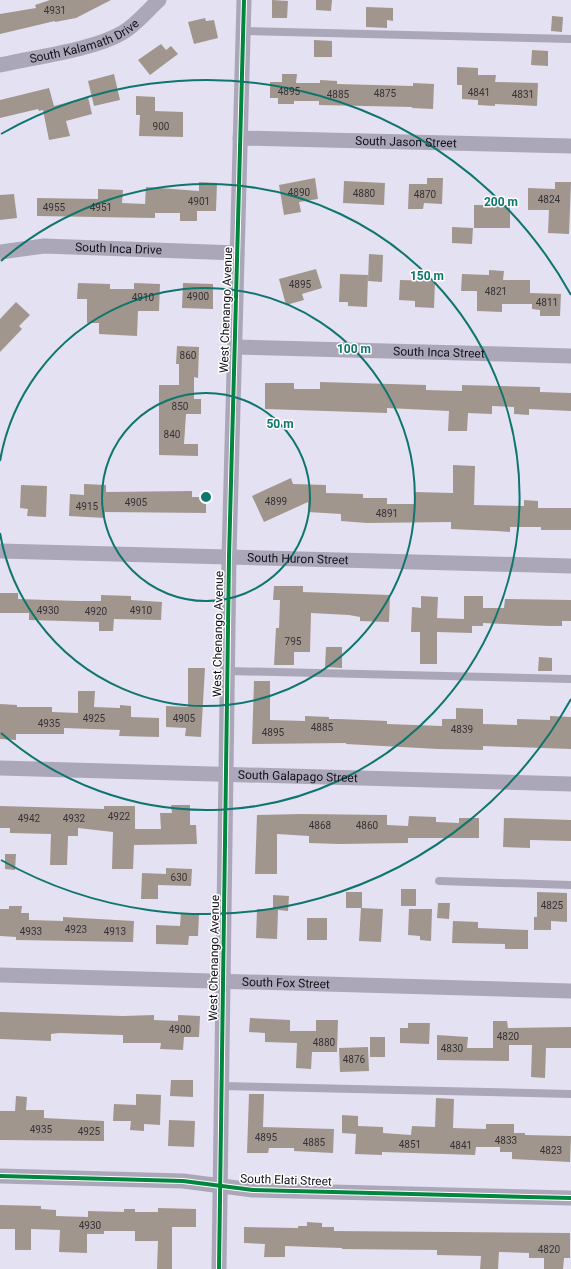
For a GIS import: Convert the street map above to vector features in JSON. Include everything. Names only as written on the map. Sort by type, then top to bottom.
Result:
[{"type":"street","name":"South Kalamath Drive","points":[[0,65],[82,47],[111,38],[132,26],[159,0]]},
{"type":"street","name":"West Chenango Avenue","points":[[219,1269],[229,557],[244,0]]},
{"type":"street","name":"South Jason Street","points":[[240,138],[571,146]]},
{"type":"street","name":"South Inca Drive","points":[[0,252],[44,246],[237,253]]},
{"type":"street","name":"South Inca Street","points":[[235,347],[571,356]]},
{"type":"street","name":"South Huron Street","points":[[0,551],[571,566]]},
{"type":"street","name":"South Galapago Street","points":[[0,768],[226,776],[571,784]]},
{"type":"street","name":"South Fox Street","points":[[0,975],[571,991]]},
{"type":"street","name":"South Elati Street","points":[[0,1176],[183,1181],[252,1190],[571,1198]]},
{"type":"lane","points":[[243,31],[571,39]]},
{"type":"lane","points":[[228,672],[571,679]]},
{"type":"lane","points":[[440,881],[571,885]]},
{"type":"lane","points":[[222,1086],[571,1094]]},
{"type":"building","points":[[50,0],[111,0],[76,18],[55,21],[0,34],[0,14],[36,8],[35,5]]},
{"type":"building","points":[[272,0],[288,1],[287,18],[272,18]]},
{"type":"building","points":[[316,0],[332,0],[331,11],[316,10]]},
{"type":"building","points":[[366,7],[393,8],[393,21],[387,20],[387,28],[366,27]]},
{"type":"building","points":[[552,16],[563,17],[562,32],[551,31]]},
{"type":"building","points":[[205,18],[206,21],[214,20],[218,38],[194,44],[188,22]]},
{"type":"building","points":[[314,40],[332,41],[332,57],[314,57]]},
{"type":"building","points":[[161,44],[166,50],[171,46],[178,54],[150,75],[138,60]]},
{"type":"building","points":[[532,50],[548,51],[548,66],[531,65]]},
{"type":"building","points":[[457,67],[478,68],[478,75],[496,75],[495,82],[538,83],[537,106],[495,104],[495,106],[478,105],[478,100],[462,99],[462,85],[457,85]]},
{"type":"building","points":[[114,74],[120,100],[94,106],[88,81]]},
{"type":"building","points":[[282,74],[297,74],[296,83],[320,83],[320,80],[337,81],[337,84],[413,86],[413,83],[434,84],[433,109],[412,107],[319,105],[319,101],[294,101],[294,104],[278,104],[278,98],[270,98],[270,82],[282,82]]},
{"type":"building","points":[[49,88],[54,106],[88,97],[92,114],[66,121],[70,136],[49,140],[43,110],[39,111],[38,109],[0,118],[0,100]]},
{"type":"building","points":[[136,96],[155,97],[155,111],[183,112],[183,137],[139,136],[140,115],[136,115]]},
{"type":"building","points":[[315,178],[318,199],[299,202],[301,212],[284,215],[279,185]]},
{"type":"building","points":[[427,178],[443,178],[442,204],[424,203],[423,209],[408,209],[409,184],[427,184]]},
{"type":"building","points":[[344,181],[385,183],[384,205],[343,203]]},
{"type":"building","points":[[199,182],[217,183],[216,211],[197,211],[197,221],[180,221],[180,213],[155,213],[155,218],[37,216],[37,198],[98,199],[98,189],[123,190],[122,203],[145,204],[146,187],[199,191]]},
{"type":"building","points":[[555,182],[571,182],[569,234],[548,233],[549,210],[528,210],[528,188],[555,189]]},
{"type":"building","points":[[14,194],[17,218],[0,220],[0,195]]},
{"type":"building","points":[[474,205],[510,205],[510,228],[474,228]]},
{"type":"building","points":[[452,227],[473,228],[472,244],[452,243]]},
{"type":"building","points":[[369,254],[383,255],[382,282],[368,281]]},
{"type":"building","points":[[316,269],[322,288],[302,294],[304,300],[286,305],[279,279]]},
{"type":"building","points":[[489,270],[504,271],[503,280],[530,280],[530,293],[561,294],[560,316],[540,316],[540,310],[532,309],[532,304],[502,304],[502,312],[477,311],[477,291],[461,291],[462,274],[489,275]]},
{"type":"building","points":[[340,274],[368,275],[367,307],[348,306],[348,302],[339,302]]},
{"type":"building","points":[[400,280],[435,281],[434,308],[415,307],[415,301],[399,300]]},
{"type":"building","points":[[78,283],[110,284],[110,289],[134,289],[134,283],[160,284],[159,311],[138,311],[137,336],[99,334],[99,323],[87,323],[87,299],[77,299]]},
{"type":"building","points":[[183,283],[213,284],[213,309],[182,308]]},
{"type":"building","points":[[16,302],[30,315],[19,326],[22,329],[0,352],[0,319]]},
{"type":"building","points":[[177,346],[199,347],[198,378],[194,377],[194,399],[201,399],[201,414],[186,414],[184,444],[198,444],[198,456],[159,455],[159,385],[179,385],[179,364],[176,364]]},
{"type":"building","points":[[320,382],[426,385],[426,390],[462,391],[462,385],[540,387],[540,392],[571,393],[571,411],[529,409],[529,415],[514,414],[514,407],[492,406],[492,414],[468,413],[467,431],[448,431],[449,411],[387,408],[387,413],[265,409],[265,383],[294,383],[294,389],[320,389]]},
{"type":"building","points":[[453,465],[475,466],[474,505],[524,506],[524,500],[538,501],[538,508],[571,508],[571,530],[541,530],[541,527],[510,527],[510,532],[451,529],[451,522],[367,523],[341,521],[341,514],[308,512],[308,502],[264,522],[252,496],[291,478],[293,484],[326,485],[326,493],[363,494],[363,498],[387,498],[387,504],[414,504],[414,492],[453,493]]},
{"type":"building","points":[[84,484],[106,485],[106,492],[192,491],[192,497],[206,497],[206,513],[105,512],[105,518],[69,516],[70,494],[84,495]]},
{"type":"building","points":[[21,485],[47,486],[46,517],[27,516],[28,509],[20,508]]},
{"type":"building","points":[[274,586],[303,586],[303,592],[390,595],[389,622],[360,621],[360,617],[349,615],[311,613],[310,652],[294,652],[294,665],[274,665],[276,628],[279,628],[280,600],[273,600]]},
{"type":"building","points":[[0,593],[18,593],[18,599],[78,601],[101,601],[101,595],[131,596],[131,600],[162,602],[161,620],[114,619],[113,631],[99,631],[99,622],[29,620],[29,613],[0,613]]},
{"type":"building","points":[[421,596],[438,597],[437,618],[464,619],[464,596],[483,596],[483,608],[504,608],[505,599],[571,600],[571,621],[562,621],[562,626],[483,623],[483,626],[472,626],[472,633],[437,632],[437,664],[420,664],[420,632],[411,632],[412,607],[421,608]]},
{"type":"building","points":[[326,647],[342,647],[342,668],[325,667]]},
{"type":"building","points":[[539,657],[552,658],[552,671],[538,671]]},
{"type":"building","points":[[188,668],[205,668],[201,737],[185,736],[186,728],[166,727],[166,706],[188,707]]},
{"type":"building","points":[[254,681],[270,681],[270,720],[305,721],[305,716],[329,717],[329,719],[387,721],[387,724],[442,726],[442,719],[456,719],[456,708],[483,709],[483,724],[517,725],[517,719],[550,720],[550,716],[571,717],[571,749],[483,746],[483,750],[438,749],[346,743],[252,744]]},
{"type":"building","points":[[78,691],[95,691],[94,707],[120,708],[120,705],[131,706],[131,717],[159,718],[159,737],[119,736],[120,730],[64,728],[64,734],[16,734],[16,740],[0,739],[0,704],[17,705],[17,707],[52,707],[52,712],[78,713]]},
{"type":"building","points":[[171,805],[190,805],[190,825],[196,825],[197,844],[134,845],[133,869],[112,869],[113,832],[78,828],[78,836],[68,836],[67,865],[50,865],[51,834],[10,833],[10,828],[0,828],[0,806],[104,809],[104,806],[135,806],[135,829],[161,829],[160,813],[172,813]]},
{"type":"building","points":[[257,815],[387,815],[387,825],[408,826],[409,816],[436,817],[436,822],[459,823],[459,818],[479,818],[479,838],[408,838],[408,843],[339,844],[309,843],[309,836],[277,834],[277,874],[255,874]]},
{"type":"building","points":[[504,818],[571,820],[571,841],[530,840],[530,848],[503,847]]},
{"type":"building","points":[[5,854],[16,854],[15,870],[5,869]]},
{"type":"building","points":[[166,868],[192,869],[191,886],[158,885],[158,899],[141,899],[142,873],[166,874]]},
{"type":"building","points":[[401,889],[416,889],[416,906],[401,906]]},
{"type":"building","points":[[346,892],[362,892],[362,908],[346,908]]},
{"type":"building","points":[[537,892],[567,893],[567,922],[551,921],[551,930],[534,930],[534,917],[537,917]]},
{"type":"building","points":[[273,895],[289,896],[288,911],[278,910],[277,939],[256,938],[257,909],[273,909]]},
{"type":"building","points":[[438,903],[450,903],[449,919],[437,918]]},
{"type":"building","points":[[9,906],[22,906],[21,913],[29,913],[29,920],[63,921],[63,917],[134,921],[133,942],[16,940],[16,937],[0,936],[0,909],[9,909]]},
{"type":"building","points":[[361,908],[383,909],[381,942],[359,941]]},
{"type":"building","points":[[409,909],[432,909],[431,941],[420,940],[420,936],[408,935]]},
{"type":"building","points":[[181,913],[199,914],[198,936],[189,936],[188,945],[156,944],[156,925],[180,926]]},
{"type":"building","points":[[307,918],[327,918],[327,940],[307,940]]},
{"type":"building","points":[[453,921],[478,922],[478,928],[528,930],[528,949],[505,949],[505,944],[452,943]]},
{"type":"building","points":[[0,1012],[123,1016],[154,1015],[154,1020],[178,1021],[178,1015],[200,1016],[199,1037],[184,1037],[183,1050],[160,1049],[161,1043],[123,1043],[123,1035],[59,1033],[51,1034],[51,1041],[0,1039]]},
{"type":"building","points":[[250,1018],[290,1020],[290,1031],[316,1031],[316,1020],[338,1020],[337,1052],[312,1052],[311,1069],[296,1068],[297,1043],[265,1042],[265,1033],[249,1032]]},
{"type":"building","points":[[493,1021],[507,1021],[508,1028],[571,1027],[571,1048],[546,1048],[545,1078],[531,1077],[532,1045],[509,1045],[509,1061],[437,1060],[437,1035],[468,1037],[467,1048],[493,1048]]},
{"type":"building","points":[[408,1023],[430,1023],[429,1044],[400,1043],[400,1028],[408,1028]]},
{"type":"building","points":[[370,1037],[385,1037],[385,1057],[370,1057]]},
{"type":"building","points":[[368,1047],[369,1071],[340,1072],[339,1048]]},
{"type":"building","points":[[171,1080],[193,1080],[193,1097],[170,1096]]},
{"type":"building","points":[[136,1094],[161,1095],[160,1125],[144,1124],[144,1131],[130,1130],[131,1121],[113,1121],[114,1104],[136,1105]]},
{"type":"building","points":[[249,1094],[264,1094],[263,1127],[334,1129],[333,1153],[294,1151],[294,1148],[269,1148],[268,1153],[247,1153]]},
{"type":"building","points":[[16,1096],[27,1097],[26,1110],[44,1110],[44,1118],[104,1121],[104,1141],[0,1140],[0,1111],[15,1111]]},
{"type":"building","points":[[436,1098],[454,1099],[453,1128],[486,1129],[486,1124],[514,1124],[514,1133],[525,1133],[525,1135],[571,1136],[570,1162],[512,1159],[512,1152],[500,1152],[500,1147],[476,1147],[475,1155],[382,1152],[382,1155],[355,1154],[356,1134],[342,1133],[342,1115],[358,1116],[358,1126],[383,1127],[383,1133],[411,1135],[412,1126],[435,1127]]},
{"type":"building","points":[[169,1120],[195,1121],[194,1147],[168,1146]]},
{"type":"building","points":[[0,1205],[41,1206],[41,1209],[56,1210],[56,1216],[88,1217],[88,1211],[124,1212],[124,1209],[135,1209],[135,1212],[158,1212],[158,1208],[196,1209],[196,1227],[172,1227],[172,1269],[157,1269],[158,1241],[135,1241],[135,1231],[104,1231],[104,1234],[87,1234],[87,1253],[59,1252],[60,1230],[31,1229],[31,1250],[15,1250],[15,1229],[0,1229]]},
{"type":"building","points":[[307,1222],[322,1223],[322,1227],[334,1227],[334,1231],[570,1233],[570,1258],[564,1258],[563,1269],[544,1269],[544,1258],[529,1258],[529,1253],[499,1252],[498,1269],[480,1269],[481,1256],[437,1255],[437,1250],[342,1249],[285,1246],[285,1257],[264,1257],[265,1244],[244,1243],[244,1227],[298,1228],[298,1226],[307,1226]]},
{"type":"cycle path","points":[[219,1269],[229,557],[244,0]]},
{"type":"cycle path","points":[[0,1176],[183,1181],[253,1190],[571,1198]]}]
